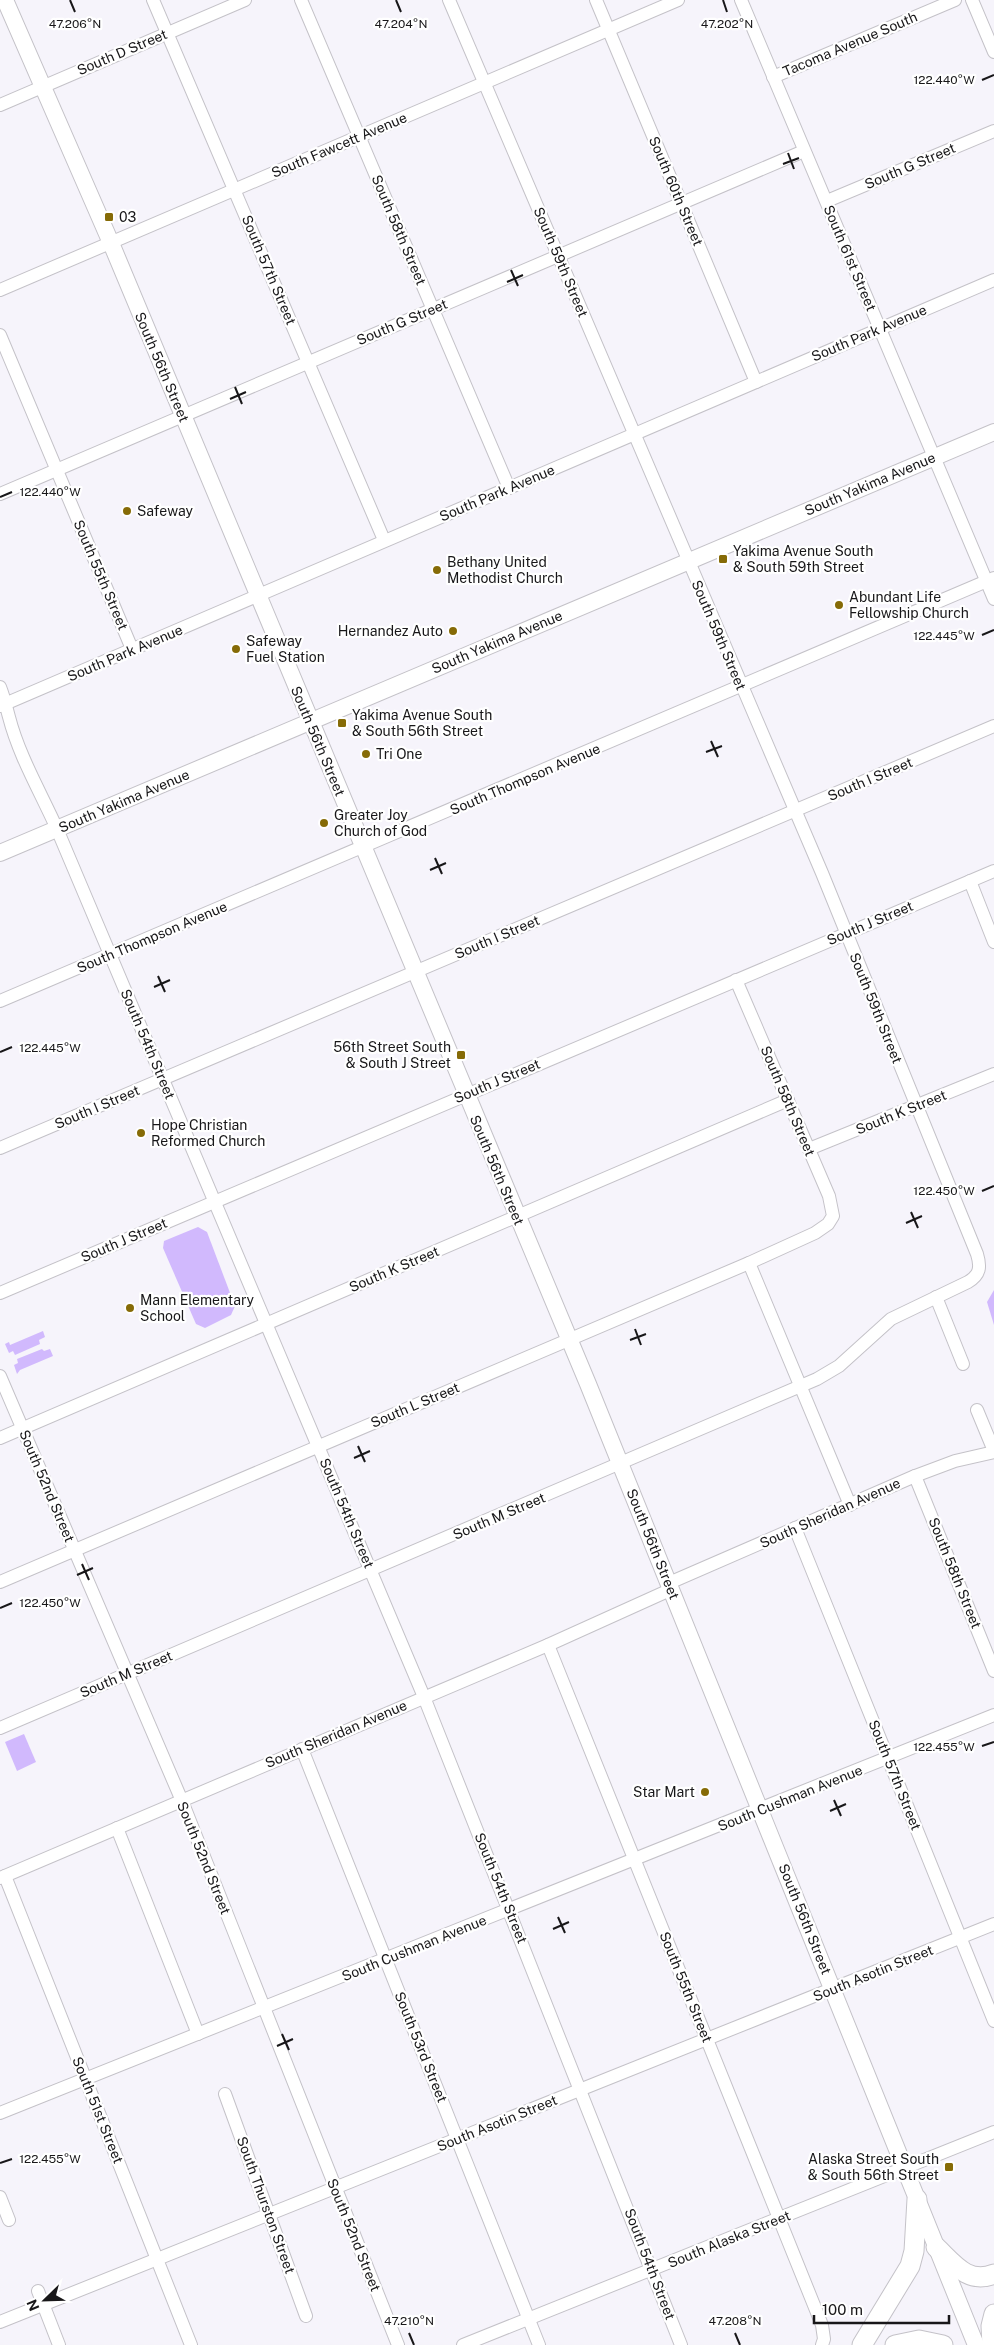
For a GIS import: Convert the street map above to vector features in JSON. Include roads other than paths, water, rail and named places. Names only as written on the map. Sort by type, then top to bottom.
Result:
[{"type":"highway","points":[[862,2345],[910,2266],[914,2251],[917,2199]]},
{"type":"highway","points":[[936,2246],[962,2272],[971,2277],[979,2278],[994,2274]]},
{"type":"highway","points":[[992,2345],[991,2326],[994,2314]]},
{"type":"highway","points":[[895,2345],[919,2340],[943,2345]]},
{"type":"main road","name":"South 56th Street","points":[[5,0],[111,243],[414,973],[621,1464],[976,2345]]},
{"type":"main road","name":"South Yakima Avenue","points":[[0,853],[687,560],[994,432]]},
{"type":"street","name":"South 57th Street","points":[[153,0],[384,540]]},
{"type":"street","name":"South D Street","points":[[0,105],[245,0]]},
{"type":"street","name":"South 58th Street","points":[[301,0],[509,488]]},
{"type":"street","name":"South 59th Street","points":[[449,0],[846,934],[977,1254],[980,1263],[979,1273]]},
{"type":"street","name":"South 60th Street","points":[[596,0],[756,382]]},
{"type":"street","name":"South Fawcett Avenue","points":[[0,290],[678,0]]},
{"type":"street","name":"South 61st Street","points":[[741,0],[934,457],[990,580],[994,598]]},
{"type":"street","name":"Tacoma Avenue South","points":[[773,77],[955,0]]},
{"type":"street","points":[[972,0],[994,52]]},
{"type":"street","name":"South G Street","points":[[827,201],[994,131]]},
{"type":"street","name":"South G Street","points":[[0,494],[804,151]]},
{"type":"street","name":"South Park Avenue","points":[[3,704],[994,280]]},
{"type":"street","name":"South 55th Street","points":[[0,335],[132,649]]},
{"type":"street","name":"South Thompson Avenue","points":[[0,1001],[742,688],[990,580]]},
{"type":"street","name":"South 54th Street","points":[[0,687],[3,704],[29,768],[58,829],[424,1697],[653,2269],[681,2345]]},
{"type":"street","name":"South I Street","points":[[0,1148],[994,726]]},
{"type":"street","name":"South J Street","points":[[0,1293],[994,871]]},
{"type":"street","points":[[970,881],[994,942]]},
{"type":"street","name":"South 58th Street","points":[[736,980],[831,1203],[832,1216],[828,1224]]},
{"type":"street","name":"South K Street","points":[[809,1149],[994,1074]]},
{"type":"street","name":"South K Street","points":[[0,1438],[788,1100]]},
{"type":"street","name":"South L Street","points":[[0,1582],[749,1263],[815,1234],[828,1224]]},
{"type":"street","points":[[749,1263],[850,1505]]},
{"type":"street","name":"South M Street","points":[[0,1728],[801,1387],[839,1366],[891,1318],[968,1282],[979,1273]]},
{"type":"street","points":[[936,1297],[963,1364]]},
{"type":"street","name":"South 52nd Street","points":[[0,1376],[182,1800],[398,2345]]},
{"type":"street","points":[[977,1410],[994,1452]]},
{"type":"street","name":"South Sheridan Avenue","points":[[2,1877],[548,1644],[795,1528],[915,1476],[955,1461],[994,1452]]},
{"type":"street","name":"South 58th Street","points":[[915,1476],[994,1670]]},
{"type":"street","name":"South 57th Street","points":[[795,1528],[994,2021]]},
{"type":"street","name":"South 55th Street","points":[[548,1644],[823,2330],[824,2339],[822,2345]]},
{"type":"street","name":"South Cushman Avenue","points":[[0,2113],[994,1715]]},
{"type":"street","name":"South 53rd Street","points":[[302,1749],[539,2345]]},
{"type":"street","points":[[117,1828],[198,2034]]},
{"type":"street","name":"South 51st Street","points":[[2,1877],[86,2079],[191,2345]]},
{"type":"street","name":"South Asotin Street","points":[[0,2322],[994,1924]]},
{"type":"street","name":"South Thurston Street","points":[[225,2094],[306,2316]]},
{"type":"street","name":"South Alaska Street","points":[[463,2345],[994,2132]]},
{"type":"street","points":[[0,2197],[9,2220]]},
{"type":"street","points":[[38,2291],[59,2345]]},
{"type":"place","name":"03","points":[[109,217]]},
{"type":"place","name":"Safeway","points":[[127,511]]},
{"type":"place","name":"Yakima Avenue South & South 59th Street","points":[[723,559]]},
{"type":"place","name":"Bethany United Methodist Church","points":[[437,570]]},
{"type":"place","name":"Abundant Life Fellowship Church","points":[[839,605]]},
{"type":"place","name":"Hernandez Auto","points":[[453,631]]},
{"type":"place","name":"Safeway Fuel Station","points":[[236,649]]},
{"type":"place","name":"Yakima Avenue South & South 56th Street","points":[[342,723]]},
{"type":"place","name":"Tri One","points":[[366,754]]},
{"type":"place","name":"Greater Joy Church of God","points":[[324,823]]},
{"type":"place","name":"56th Street South & South J Street","points":[[461,1055]]},
{"type":"place","name":"Hope Christian Reformed Church","points":[[141,1133]]},
{"type":"place","name":"Mann Elementary School","points":[[130,1308]]},
{"type":"place","name":"Star Mart","points":[[705,1792]]},
{"type":"place","name":"Alaska Street South & South 56th Street","points":[[949,2167]]}]
